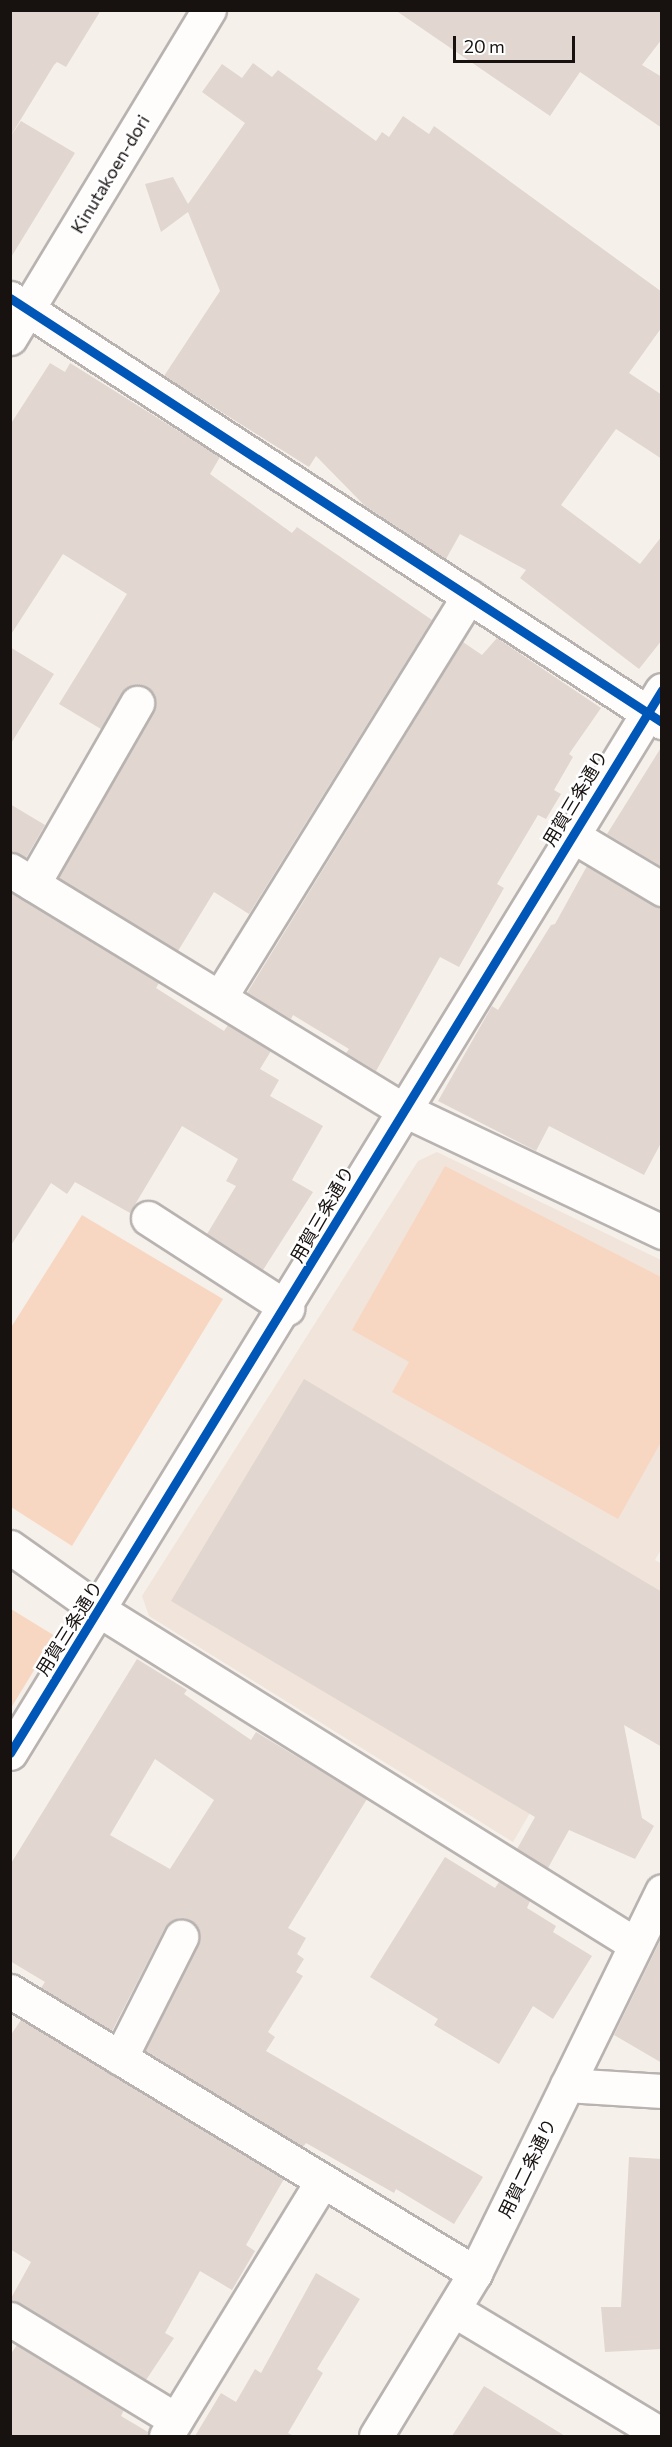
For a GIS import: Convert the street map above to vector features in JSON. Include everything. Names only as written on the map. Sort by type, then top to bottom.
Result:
[{"type":"street","name":"Kinutakoen-dori","points":[[10,338],[19,303],[209,10]]},
{"type":"street","points":[[19,303],[469,596],[656,708]]},
{"type":"street","points":[[220,998],[469,596]]},
{"type":"street","points":[[138,703],[22,877],[402,1110],[662,1232]]},
{"type":"street","name":"用賀三条通り","points":[[10,1753],[287,1308],[402,1110],[656,708]]},
{"type":"street","points":[[573,836],[662,889]]},
{"type":"street","points":[[148,1218],[287,1308]]},
{"type":"street","points":[[10,1547],[99,1610],[633,1943]]},
{"type":"street","name":"用賀二条通り","points":[[376,2436],[475,2273],[633,1943],[662,1891]]},
{"type":"street","points":[[120,2058],[181,1937]]},
{"type":"street","points":[[10,1991],[475,2273]]},
{"type":"street","points":[[567,2085],[662,2091]]},
{"type":"street","points":[[10,2319],[171,2428],[322,2181]]},
{"type":"street","points":[[454,2310],[662,2435]]},
{"type":"shaded area","points":[[437,1152],[661,1260],[662,1548],[655,1560],[662,1564],[661,1707],[609,1678],[513,1842],[149,1616],[142,1596],[418,1161]]},
{"type":"shaded area","points":[[445,1166],[661,1277],[661,1442],[618,1519],[392,1392],[409,1362],[352,1330]]},
{"type":"shaded area","points":[[82,1215],[223,1299],[72,1546],[11,1507],[10,1329]]},
{"type":"shaded area","points":[[11,1609],[55,1636],[11,1708]]},
{"type":"building","points":[[10,10],[101,10],[66,67],[57,62],[54,65],[10,137]]},
{"type":"building","points":[[395,10],[662,10],[662,39],[642,65],[662,77],[662,128],[580,72],[550,116]]},
{"type":"building","points":[[253,63],[272,77],[278,70],[376,141],[382,132],[389,137],[403,116],[429,134],[434,126],[662,292],[662,327],[629,373],[662,395],[662,459],[616,429],[561,505],[640,564],[662,536],[662,640],[639,669],[520,578],[526,570],[460,534],[446,559],[365,506],[316,456],[309,467],[164,376],[220,291],[188,212],[161,232],[145,184],[173,177],[188,204],[245,123],[202,92],[222,64],[242,78]]},
{"type":"building","points":[[21,121],[75,153],[10,259],[10,137]]},
{"type":"building","points":[[50,363],[65,372],[70,363],[220,457],[210,474],[292,533],[297,527],[432,620],[249,914],[214,892],[178,951],[58,878],[156,702],[146,687],[128,687],[101,729],[59,704],[127,594],[63,554],[10,636],[10,425]]},
{"type":"building","points":[[497,638],[601,708],[569,754],[573,757],[554,790],[561,794],[546,819],[538,815],[497,884],[504,888],[459,967],[440,957],[376,1071],[346,1053],[349,1049],[293,1015],[291,1019],[247,993],[463,642],[482,655]]},
{"type":"building","points":[[10,647],[54,674],[10,745]]},
{"type":"building","points":[[662,746],[662,867],[607,834]]},
{"type":"building","points":[[10,804],[45,825],[26,858],[10,851]]},
{"type":"building","points":[[587,866],[662,908],[662,1141],[644,1175],[549,1126],[536,1151],[438,1101],[492,1006],[498,1010],[551,925],[555,924]]},
{"type":"building","points":[[10,892],[159,983],[156,988],[224,1031],[228,1025],[271,1051],[260,1069],[279,1080],[270,1096],[323,1126],[292,1180],[313,1192],[263,1270],[207,1234],[236,1186],[226,1181],[238,1159],[182,1126],[130,1213],[75,1182],[67,1194],[51,1183],[10,1247]]},
{"type":"building","points":[[304,1379],[662,1592],[662,1747],[624,1725],[642,1818],[654,1826],[635,1859],[569,1830],[548,1868],[517,1849],[535,1817],[171,1601]]},
{"type":"building","points":[[137,1659],[187,1690],[184,1694],[251,1740],[256,1732],[367,1799],[288,1928],[306,1938],[297,1954],[304,1959],[296,1972],[303,1976],[268,2032],[275,2037],[266,2051],[483,2177],[454,2224],[396,2189],[394,2193],[306,2143],[303,2147],[145,2051],[198,1945],[197,1927],[190,1921],[179,1918],[165,1928],[112,2031],[41,1988],[45,1982],[10,1961],[10,1865]],"holes":[[[155,1759],[214,1800],[170,1869],[110,1835]]]},
{"type":"building","points":[[445,1857],[495,1888],[499,1882],[530,1901],[527,1908],[556,1926],[553,1932],[592,1956],[553,2019],[533,2006],[499,2064],[434,2025],[438,2019],[370,1977]]},
{"type":"building","points":[[662,1937],[662,2063],[614,2035]]},
{"type":"building","points":[[21,2020],[284,2179],[246,2245],[255,2251],[232,2290],[200,2271],[165,2333],[174,2338],[146,2380],[10,2300],[31,2262],[10,2249],[10,2036]]},
{"type":"building","points":[[629,2157],[662,2159],[662,2349],[605,2352],[601,2307],[621,2307]]},
{"type":"building","points":[[316,2273],[360,2299],[317,2369],[323,2373],[288,2433],[294,2436],[195,2436],[221,2393],[236,2402],[255,2369],[261,2373]]},
{"type":"building","points":[[17,2345],[124,2410],[121,2416],[148,2432],[147,2436],[10,2436],[10,2355]]},
{"type":"building","points":[[484,2386],[565,2436],[452,2436]]},
{"type":"cycle path","points":[[10,298],[662,722]]},
{"type":"cycle path","points":[[10,1753],[662,690]]}]
